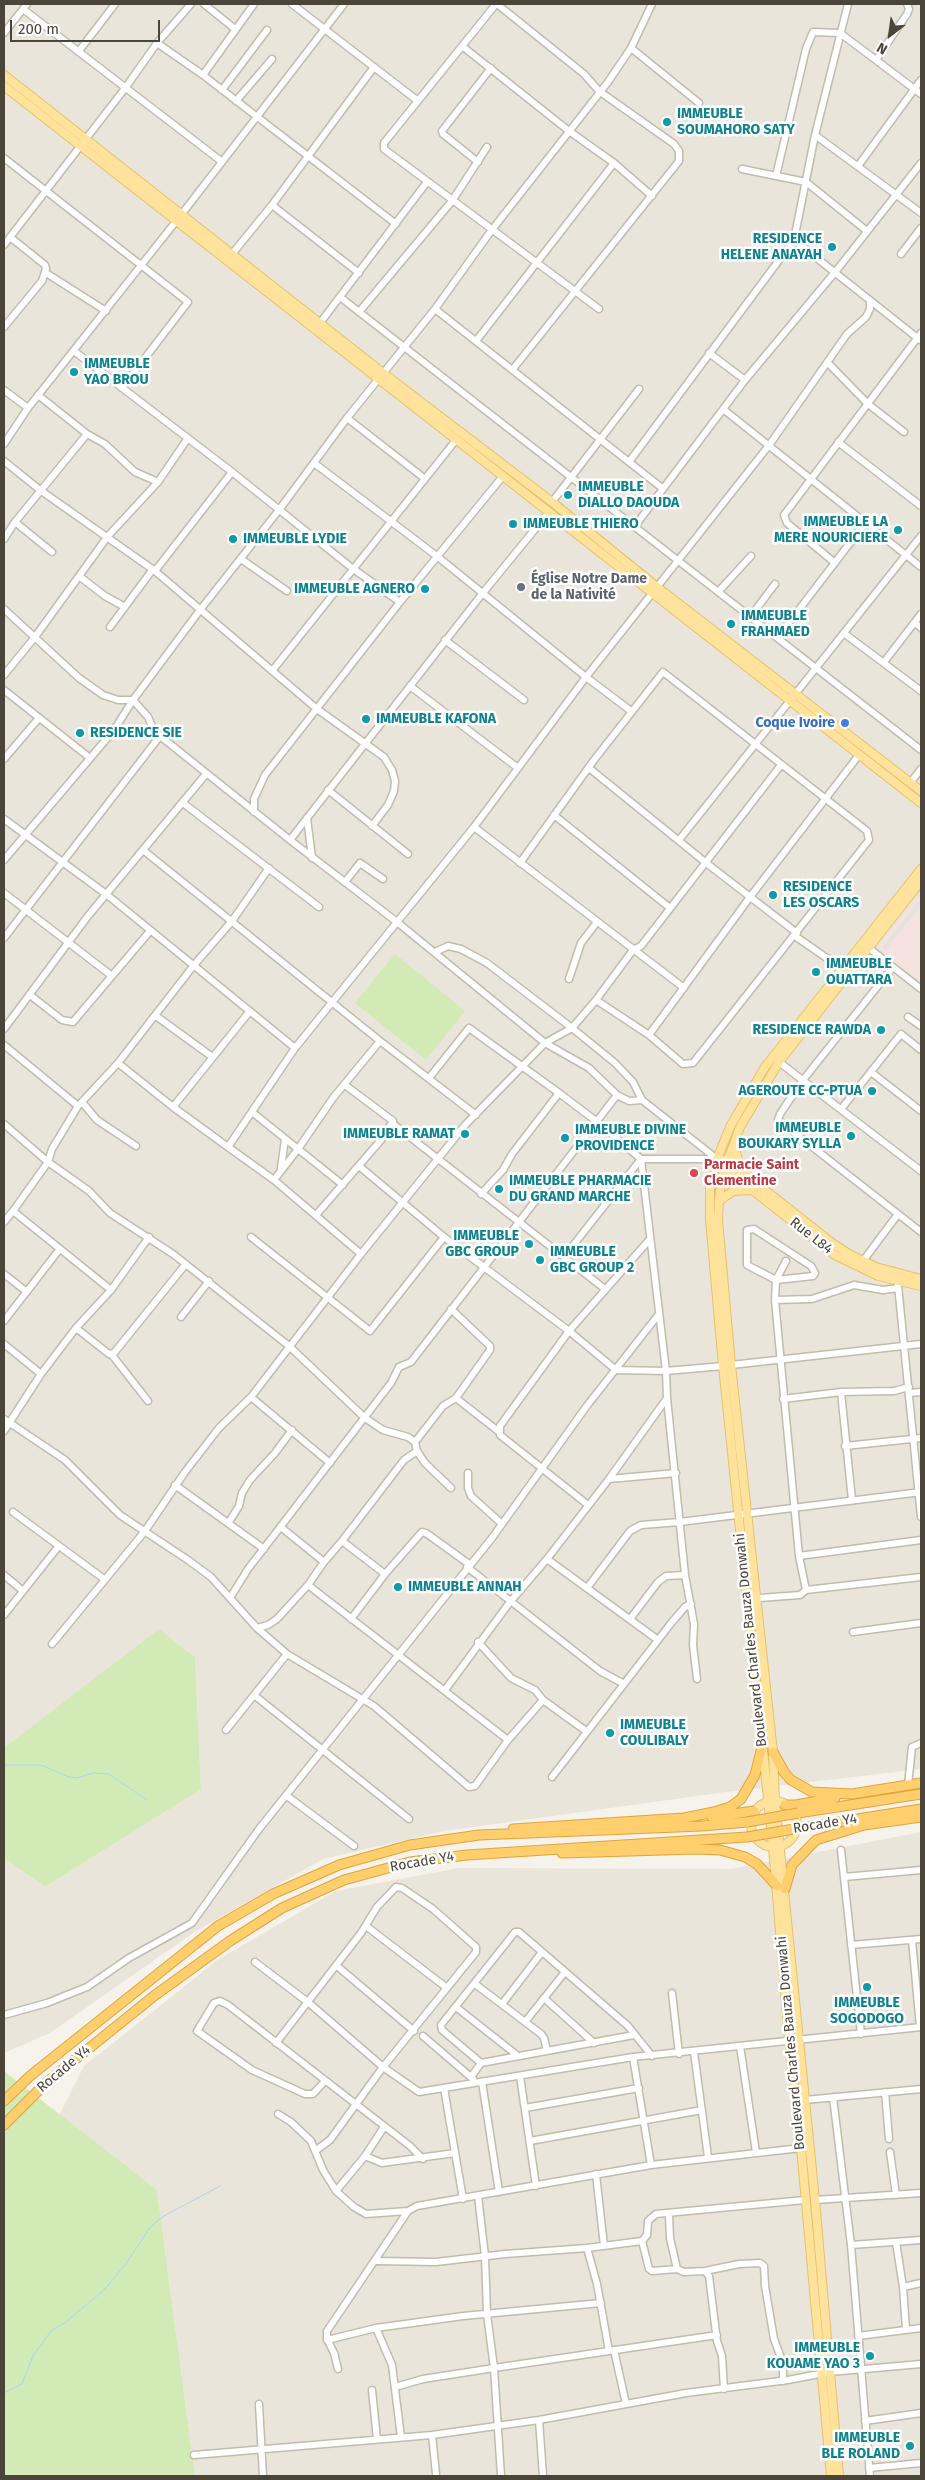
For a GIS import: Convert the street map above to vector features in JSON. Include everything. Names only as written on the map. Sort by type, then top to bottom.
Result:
[{"type":"highway","points":[[684,1818],[730,1807],[741,1799],[756,1775],[762,1748]]},
{"type":"highway","points":[[773,1752],[784,1772],[800,1787],[812,1792],[852,1794]]},
{"type":"highway","points":[[785,1804],[796,1805],[921,1783]]},
{"type":"highway","name":"Rocade Y4","points":[[4,2102],[30,2076],[218,1926],[273,1894],[339,1865],[382,1851],[479,1835],[693,1827],[747,1822],[921,1794]]},
{"type":"highway","name":"Rocade Y4","points":[[4,2126],[46,2083],[154,1996],[230,1940],[282,1908],[344,1880],[410,1862],[497,1853],[747,1837],[797,1831],[921,1809]]},
{"type":"highway","points":[[479,1835],[544,1826],[710,1818],[754,1811]]},
{"type":"highway","points":[[797,1831],[864,1825],[921,1817]]},
{"type":"highway","points":[[497,1853],[580,1854],[698,1849],[720,1850],[745,1857],[757,1864],[781,1888],[792,1865],[816,1840],[864,1825]]},
{"type":"highway","points":[[698,1849],[757,1839]]},
{"type":"main road","points":[[4,75],[82,142]]},
{"type":"main road","points":[[4,86],[82,142],[381,376],[552,502],[655,590]]},
{"type":"main road","points":[[179,218],[232,254],[320,323],[456,440],[549,512],[655,590],[793,697],[921,791]]},
{"type":"main road","points":[[793,697],[859,755],[921,803]]},
{"type":"main road","name":"Boulevard Charles Bauza Donwahi","points":[[840,2476],[799,2039],[772,1801],[762,1748],[737,1513],[710,1219],[710,1185],[717,1159],[731,1125],[765,1067],[841,968],[921,869]]},
{"type":"main road","name":"Boulevard Charles Bauza Donwahi","points":[[772,1801],[773,1752],[731,1366],[718,1201],[726,1165],[740,1127],[779,1062],[921,881]]},
{"type":"main road","points":[[734,1144],[738,1160],[752,1187],[832,1243],[863,1262],[921,1279]]},
{"type":"main road","name":"Rue L84","points":[[717,1159],[835,1255],[898,1285],[921,1286]]},
{"type":"main road","points":[[718,1201],[733,1191],[752,1187]]},
{"type":"main road","points":[[772,1801],[785,1804],[794,1814],[797,1831],[777,1846],[757,1839],[751,1826],[754,1811],[772,1801]]},
{"type":"main road","name":"Boulevard Charles Bauza Donwahi","points":[[781,1888],[789,2039],[801,2148],[831,2476]]},
{"type":"street","points":[[79,51],[115,4]]},
{"type":"street","points":[[4,245],[126,87],[157,43],[191,4]]},
{"type":"street","points":[[204,4],[236,29]]},
{"type":"street","points":[[203,75],[254,4]]},
{"type":"street","points":[[292,4],[418,101]]},
{"type":"street","points":[[4,444],[38,395],[179,218],[221,161],[344,4]]},
{"type":"street","points":[[513,369],[574,291],[679,161],[679,151],[674,144],[599,91],[584,74],[497,4],[383,146],[491,231],[536,263],[574,291],[599,309]]},
{"type":"street","points":[[4,860],[114,730],[133,700],[200,610],[279,510],[347,418],[435,309],[491,231],[631,48],[652,4]]},
{"type":"street","points":[[629,462],[794,240],[815,135],[848,4]]},
{"type":"street","points":[[876,60],[907,14],[909,9],[907,4]]},
{"type":"street","points":[[4,33],[25,6],[79,51],[221,161]]},
{"type":"street","points":[[222,90],[267,30]]},
{"type":"street","points":[[776,176],[811,35],[816,31],[840,33],[921,94]]},
{"type":"street","points":[[157,43],[203,75],[396,224]]},
{"type":"street","points":[[462,46],[569,131],[614,163],[652,196]]},
{"type":"street","points":[[631,48],[699,103]]},
{"type":"street","points":[[236,101],[272,59]]},
{"type":"street","points":[[232,254],[272,204],[374,67]]},
{"type":"street","points":[[478,162],[443,134],[442,131],[491,68]]},
{"type":"street","points":[[858,166],[921,80]]},
{"type":"street","points":[[815,135],[921,213]]},
{"type":"street","points":[[359,312],[452,201],[487,147]]},
{"type":"street","points":[[4,158],[188,302],[122,388]]},
{"type":"street","points":[[476,341],[614,163]]},
{"type":"street","points":[[635,526],[745,380],[836,271],[921,163]]},
{"type":"street","points":[[742,169],[806,182],[867,231]]},
{"type":"street","points":[[320,323],[427,182]]},
{"type":"street","points":[[272,204],[359,273]]},
{"type":"street","points":[[901,254],[921,228]]},
{"type":"street","points":[[5,322],[42,281],[46,273],[45,265],[10,237]]},
{"type":"street","points":[[794,240],[836,271],[870,301],[920,337],[784,515],[784,519],[835,563]]},
{"type":"street","points":[[46,273],[106,311]]},
{"type":"street","points":[[340,297],[921,750]]},
{"type":"street","points":[[228,1147],[295,1048],[331,1000],[474,827],[551,727],[586,677],[770,444],[847,334],[866,317],[870,309],[870,301]]},
{"type":"street","points":[[435,309],[600,437],[662,488]]},
{"type":"street","points":[[74,351],[232,472],[352,568],[400,602]]},
{"type":"street","points":[[709,353],[745,380]]},
{"type":"street","points":[[828,362],[868,404],[904,432]]},
{"type":"street","points":[[552,502],[600,437],[639,389]]},
{"type":"street","points":[[4,390],[28,408]]},
{"type":"street","points":[[38,395],[87,434],[105,444],[135,472],[158,482]]},
{"type":"street","points":[[723,409],[770,444],[921,567]]},
{"type":"street","points":[[347,418],[424,478]]},
{"type":"street","points":[[4,540],[15,522],[40,490],[87,434]]},
{"type":"street","points":[[4,675],[35,637],[108,536],[158,482],[188,438]]},
{"type":"street","points":[[272,671],[352,568],[456,440]]},
{"type":"street","points":[[838,442],[921,506]]},
{"type":"street","points":[[4,461],[40,490],[154,570],[317,709],[384,757],[392,770],[395,782],[394,791],[388,805],[372,826]]},
{"type":"street","points":[[314,463],[438,557],[631,711]]},
{"type":"street","points":[[110,627],[232,472]]},
{"type":"street","points":[[254,812],[254,799],[264,774],[400,602],[503,476]]},
{"type":"street","points":[[290,840],[445,640],[549,512]]},
{"type":"street","points":[[15,522],[52,552]]},
{"type":"street","points":[[778,637],[866,522]]},
{"type":"street","points":[[679,840],[756,742],[845,634],[921,536]]},
{"type":"street","points":[[719,591],[751,556]]},
{"type":"street","points":[[240,559],[287,591]]},
{"type":"street","points":[[79,576],[105,596],[125,607]]},
{"type":"street","points":[[751,616],[775,584]]},
{"type":"street","points":[[4,609],[79,678],[103,695],[118,700],[133,700],[148,717],[153,728],[160,736],[312,858],[435,952],[545,1043],[589,1068],[617,1095],[629,1100],[642,1100]]},
{"type":"street","points":[[884,662],[921,614]]},
{"type":"street","points":[[915,623],[921,628]]},
{"type":"street","points":[[845,634],[921,691]]},
{"type":"street","points":[[445,640],[524,700]]},
{"type":"street","points":[[520,863],[631,711],[659,675],[666,672],[756,742],[824,800],[867,831],[870,840],[692,1063],[683,1064],[650,1035],[596,1000]]},
{"type":"street","points":[[410,686],[518,768]]},
{"type":"street","points":[[4,690],[90,758]]},
{"type":"street","points":[[4,759],[39,718]]},
{"type":"street","points":[[4,938],[160,736]]},
{"type":"street","points":[[650,1035],[750,897],[859,755]]},
{"type":"street","points":[[52,1644],[80,1612],[104,1579],[144,1531],[219,1428],[251,1397],[361,1254],[466,1124],[545,1043],[572,1028],[596,1000],[633,950],[641,946],[781,765]]},
{"type":"street","points":[[589,768],[796,935],[841,968]]},
{"type":"street","points":[[910,783],[921,769]]},
{"type":"street","points":[[4,1029],[67,943],[206,774]]},
{"type":"street","points":[[328,790],[408,854]]},
{"type":"street","points":[[183,803],[319,907]]},
{"type":"street","points":[[554,816],[670,908]]},
{"type":"street","points":[[4,818],[106,894],[295,1048]]},
{"type":"street","points":[[307,818],[312,858]]},
{"type":"street","points":[[474,827],[684,988]]},
{"type":"street","points":[[143,850],[380,1041],[476,1115]]},
{"type":"street","points":[[345,882],[360,863],[383,879]]},
{"type":"street","points":[[4,1222],[48,1162],[52,1149],[80,1104],[118,1063],[156,1016],[194,965],[232,921],[269,868]]},
{"type":"street","points":[[4,893],[112,976]]},
{"type":"street","points":[[569,979],[581,943],[597,922]]},
{"type":"street","points":[[30,994],[62,1020],[70,1023],[76,1020],[150,931]]},
{"type":"street","points":[[862,943],[921,989]]},
{"type":"street","points":[[435,952],[448,946],[462,949],[487,964],[572,1028],[615,1064],[633,1082],[642,1100],[717,1159]]},
{"type":"street","points":[[893,967],[803,1080],[778,1120],[921,1232]]},
{"type":"street","points":[[173,1107],[211,1056],[250,1011]]},
{"type":"street","points":[[156,1016],[211,1056]]},
{"type":"street","points":[[908,1016],[921,1026]]},
{"type":"street","points":[[429,1078],[469,1028],[560,1093],[641,1159],[717,1159]]},
{"type":"street","points":[[842,1108],[901,1034],[921,1050]]},
{"type":"street","points":[[274,1180],[333,1098],[380,1041]]},
{"type":"street","points":[[4,1044],[80,1104],[97,1120],[136,1146]]},
{"type":"street","points":[[779,1062],[842,1108],[921,1171]]},
{"type":"street","points":[[118,1063],[173,1107],[274,1180],[361,1254]]},
{"type":"street","points":[[871,1072],[921,1111]]},
{"type":"street","points":[[316,1215],[359,1166],[394,1120],[345,1085]]},
{"type":"street","points":[[481,1194],[503,1170],[512,1154],[560,1093]]},
{"type":"street","points":[[230,1598],[248,1569],[282,1528],[391,1383],[399,1367],[411,1362],[617,1095]]},
{"type":"street","points":[[252,1112],[343,1185]]},
{"type":"street","points":[[392,1123],[605,1289]]},
{"type":"street","points":[[4,1125],[48,1162],[89,1190],[110,1213],[149,1237],[209,1281],[289,1346],[365,1418],[383,1430],[408,1437],[415,1442],[417,1451],[426,1463],[451,1488]]},
{"type":"street","points":[[280,1172],[286,1139]]},
{"type":"street","points":[[641,1159],[666,1371],[667,1398],[685,1575],[691,1604],[697,1679]]},
{"type":"street","points":[[564,1257],[641,1159]]},
{"type":"street","points":[[359,1166],[444,1237],[569,1331],[616,1370],[666,1371],[723,1366]]},
{"type":"street","points":[[12,1211],[111,1290]]},
{"type":"street","points":[[863,1262],[898,1214]]},
{"type":"street","points":[[750,1228],[810,1266],[815,1273],[813,1276],[776,1280],[747,1265],[747,1230],[750,1228]]},
{"type":"street","points":[[4,1431],[7,1422],[41,1374],[76,1328],[111,1290],[149,1237]]},
{"type":"street","points":[[251,1237],[370,1331],[444,1237]]},
{"type":"street","points":[[498,1432],[500,1426],[569,1331],[650,1239]]},
{"type":"street","points":[[4,1321],[59,1250]]},
{"type":"street","points":[[786,1261],[776,1280],[775,1300],[779,1360],[799,1556],[806,1590]]},
{"type":"street","points":[[112,1355],[185,1265]]},
{"type":"street","points":[[4,1274],[27,1292]]},
{"type":"street","points":[[181,1317],[209,1281]]},
{"type":"street","points":[[775,1300],[812,1299],[854,1286],[883,1290],[898,1285],[910,1390],[918,1439],[921,1517]]},
{"type":"street","points":[[415,1442],[443,1406],[456,1398],[490,1350],[490,1346],[451,1309]]},
{"type":"street","points":[[4,2015],[47,2003],[87,1987],[129,1958],[192,1923],[259,1829],[502,1524],[586,1407],[659,1314]]},
{"type":"street","points":[[76,1328],[112,1355],[148,1401]]},
{"type":"street","points":[[4,1344],[41,1374]]},
{"type":"street","points":[[731,1366],[921,1344]]},
{"type":"street","points":[[784,1399],[841,1392],[910,1390],[921,1392]]},
{"type":"street","points":[[841,1392],[852,1500]]},
{"type":"street","points":[[251,1397],[330,1463]]},
{"type":"street","points":[[456,1398],[588,1505]]},
{"type":"street","points":[[445,1690],[478,1642],[610,1479],[667,1398]]},
{"type":"street","points":[[7,1422],[65,1460],[120,1516],[211,1577],[257,1628],[287,1654],[374,1706],[419,1746],[470,1787],[475,1786],[508,1740],[543,1700]]},
{"type":"street","points":[[229,1522],[239,1506],[242,1493],[250,1480],[292,1430]]},
{"type":"street","points":[[845,1446],[918,1439]]},
{"type":"street","points":[[257,1628],[268,1625],[277,1619],[308,1585],[404,1460],[417,1451]]},
{"type":"street","points":[[468,1473],[468,1488],[471,1496],[502,1524]]},
{"type":"street","points":[[610,1479],[676,1473]]},
{"type":"street","points":[[175,1486],[229,1522],[264,1549]]},
{"type":"street","points":[[587,1588],[630,1531],[641,1525],[680,1522],[737,1513],[920,1492]]},
{"type":"street","points":[[13,1512],[58,1547],[104,1579]]},
{"type":"street","points":[[282,1528],[324,1562]]},
{"type":"street","points":[[351,1619],[385,1574],[422,1532],[426,1533],[510,1602],[600,1671],[624,1684]]},
{"type":"street","points":[[799,1556],[921,1540]]},
{"type":"street","points":[[342,1541],[385,1574]]},
{"type":"street","points":[[4,1615],[58,1547]]},
{"type":"street","points":[[547,1559],[658,1640]]},
{"type":"street","points":[[4,1574],[23,1591]]},
{"type":"street","points":[[630,1619],[658,1582],[666,1576],[685,1575]]},
{"type":"street","points":[[746,1599],[800,1595],[806,1590],[921,1577]]},
{"type":"street","points":[[308,1585],[508,1740]]},
{"type":"street","points":[[552,1777],[684,1607],[691,1604]]},
{"type":"street","points":[[853,1632],[921,1623]]},
{"type":"street","points":[[478,1642],[511,1678],[536,1690],[543,1700],[586,1731]]},
{"type":"street","points":[[226,1730],[287,1654]]},
{"type":"street","points":[[254,1695],[409,1820]]},
{"type":"street","points":[[908,1785],[912,1747],[921,1743]]},
{"type":"street","points":[[287,1796],[354,1846]]},
{"type":"street","points":[[841,1850],[861,2034]]},
{"type":"street","points":[[844,1877],[921,1870]]},
{"type":"street","points":[[276,2043],[337,1966],[366,1926],[377,1907],[396,1887],[402,1888],[433,1909],[476,1947],[476,1952],[383,2067],[330,2140],[315,2151]]},
{"type":"street","points":[[366,1926],[447,1988]]},
{"type":"street","points":[[481,2062],[442,2030],[442,2025],[515,1932],[519,1932],[628,2026],[652,2056]]},
{"type":"street","points":[[851,1944],[921,1939]]},
{"type":"street","points":[[255,1962],[309,2003],[383,2067],[419,2092],[633,2058],[679,2054],[789,2039],[861,2034],[921,2027],[912,1940]]},
{"type":"street","points":[[502,2004],[542,1952]]},
{"type":"street","points":[[337,1966],[414,2031]]},
{"type":"street","points":[[525,2022],[565,1972]]},
{"type":"street","points":[[475,1984],[544,2038],[547,2051]]},
{"type":"street","points":[[672,1993],[679,2054]]},
{"type":"street","points":[[544,1998],[594,2043]]},
{"type":"street","points":[[325,2081],[312,2094],[305,2094],[252,2070],[196,2031],[214,2003],[220,2001],[276,2043],[384,2126],[423,2159]]},
{"type":"street","points":[[456,2007],[518,2056]]},
{"type":"street","points":[[471,2077],[481,2062],[634,2035]]},
{"type":"street","points":[[423,2036],[471,2077],[480,2082]]},
{"type":"street","points":[[740,2046],[756,2152]]},
{"type":"street","points":[[694,2052],[708,2157]]},
{"type":"street","points":[[633,2058],[651,2165]]},
{"type":"street","points":[[520,2076],[536,2186]]},
{"type":"street","points":[[480,2082],[499,2192]]},
{"type":"street","points":[[444,2088],[463,2199]]},
{"type":"street","points":[[525,2108],[638,2088]]},
{"type":"street","points":[[805,2100],[921,2088]]},
{"type":"street","points":[[885,2092],[889,2139]]},
{"type":"street","points":[[833,2097],[851,2245],[870,2476]]},
{"type":"street","points":[[530,2141],[702,2110]]},
{"type":"street","points":[[278,2114],[291,2122],[311,2141],[336,2191],[366,2214],[408,2211],[417,2206],[651,2165],[708,2157],[801,2148]]},
{"type":"street","points":[[336,2191],[365,2156],[384,2126]]},
{"type":"street","points":[[890,2152],[896,2195]]},
{"type":"street","points":[[365,2156],[382,2164],[455,2153]]},
{"type":"street","points":[[596,2174],[604,2246]]},
{"type":"street","points":[[815,2200],[921,2193]]},
{"type":"street","points":[[478,2196],[485,2256],[487,2314],[494,2368],[501,2476]]},
{"type":"street","points":[[376,2261],[436,2262],[642,2241],[647,2235],[648,2221],[656,2214],[669,2215],[805,2200]]},
{"type":"street","points":[[338,2369],[334,2353],[327,2340],[327,2331],[408,2211]]},
{"type":"street","points":[[669,2215],[670,2238],[677,2269]]},
{"type":"street","points":[[851,2245],[921,2240]]},
{"type":"street","points":[[642,2241],[649,2269],[652,2271],[677,2269],[684,2272],[705,2272],[739,2264],[760,2264],[764,2266],[764,2278],[774,2339],[783,2363],[783,2381]]},
{"type":"street","points":[[896,2242],[903,2286],[906,2330]]},
{"type":"street","points":[[587,2248],[626,2404]]},
{"type":"street","points":[[705,2272],[711,2288],[717,2335],[722,2356],[724,2389]]},
{"type":"street","points":[[903,2286],[921,2283]]},
{"type":"street","points":[[327,2340],[376,2328],[487,2314],[601,2303]]},
{"type":"street","points":[[376,2328],[388,2353],[395,2387],[401,2437]]},
{"type":"street","points":[[858,2336],[921,2328]]},
{"type":"street","points":[[395,2387],[423,2379],[717,2335]]},
{"type":"street","points":[[194,2455],[377,2438],[432,2435],[498,2424],[539,2420],[686,2393],[783,2381],[830,2372],[921,2364]]},
{"type":"street","points":[[372,2390],[377,2438]]},
{"type":"street","points":[[259,2404],[263,2476]]},
{"type":"street","points":[[865,2420],[921,2413]]},
{"type":"street","points":[[539,2420],[543,2476]]},
{"type":"street","points":[[432,2435],[436,2474]]},
{"type":"street","points":[[869,2468],[921,2463]]},
{"type":"shaded area","points":[[4,4],[921,4],[921,1769],[726,1792],[444,1831],[323,1859],[196,1931],[50,2033],[4,2053],[4,1858],[45,1887],[201,1788],[195,1658],[4,1748]]},
{"type":"shaded area","points":[[921,894],[921,981],[878,947]]},
{"type":"shaded area","points":[[921,898],[921,906],[886,950],[882,947]]},
{"type":"shaded area","points":[[921,1832],[921,2476],[195,2476],[157,2190],[59,2116],[84,2066],[219,1959],[336,1891],[459,1868],[731,1869]]},
{"type":"green space","points":[[395,954],[465,1011],[426,1060],[355,1003]]},
{"type":"green space","points":[[159,1629],[195,1658],[201,1789],[45,1887],[4,1858],[4,1748]]},
{"type":"green space","points":[[4,2071],[157,2190],[195,2476],[4,2476]]},
{"type":"waterway","points":[[4,1765],[41,1765],[69,1777],[77,1778],[93,1773],[109,1774],[147,1800]]},
{"type":"waterway","points":[[4,2393],[22,2384],[33,2356],[51,2331],[66,2322],[104,2290],[125,2265],[151,2226],[164,2216],[220,2186]]},
{"type":"place","name":"IMMEUBLE SOUMAHORO SATY","points":[[667,122]]},
{"type":"place","name":"RESIDENCE HELENE ANAYAH","points":[[832,247]]},
{"type":"place","name":"IMMEUBLE YAO BROU","points":[[74,372]]},
{"type":"place","name":"IMMEUBLE DIALLO DAOUDA","points":[[568,495]]},
{"type":"place","name":"IMMEUBLE THIERO","points":[[513,524]]},
{"type":"place","name":"IMMEUBLE LA MERE NOURICIERE","points":[[898,530]]},
{"type":"place","name":"IMMEUBLE LYDIE","points":[[233,539]]},
{"type":"place","name":"Église Notre Dame de la Nativité","points":[[521,587]]},
{"type":"place","name":"IMMEUBLE AGNERO","points":[[425,589]]},
{"type":"place","name":"IMMEUBLE FRAHMAED","points":[[731,624]]},
{"type":"place","name":"IMMEUBLE KAFONA","points":[[366,719]]},
{"type":"place","name":"Coque Ivoire","points":[[845,723]]},
{"type":"place","name":"RESIDENCE SIE","points":[[80,733]]},
{"type":"place","name":"RESIDENCE LES OSCARS","points":[[773,895]]},
{"type":"place","name":"IMMEUBLE OUATTARA","points":[[816,972]]},
{"type":"place","name":"RESIDENCE RAWDA","points":[[881,1030]]},
{"type":"place","name":"AGEROUTE CC-PTUA","points":[[872,1091]]},
{"type":"place","name":"IMMEUBLE RAMAT","points":[[465,1134]]},
{"type":"place","name":"IMMEUBLE BOUKARY SYLLA","points":[[851,1136]]},
{"type":"place","name":"IMMEUBLE DIVINE PROVIDENCE","points":[[565,1138]]},
{"type":"place","name":"Parmacie Saint Clementine","points":[[694,1173]]},
{"type":"place","name":"IMMEUBLE PHARMACIE DU GRAND MARCHE","points":[[499,1189]]},
{"type":"place","name":"IMMEUBLE GBC GROUP","points":[[529,1244]]},
{"type":"place","name":"IMMEUBLE GBC GROUP 2","points":[[540,1260]]},
{"type":"place","name":"IMMEUBLE ANNAH","points":[[398,1587]]},
{"type":"place","name":"IMMEUBLE COULIBALY","points":[[610,1733]]},
{"type":"place","name":"IMMEUBLE SOGODOGO","points":[[867,1987]]},
{"type":"place","name":"IMMEUBLE KOUAME YAO 3","points":[[870,2356]]},
{"type":"place","name":"IMMEUBLE BLE ROLAND","points":[[910,2446]]}]
